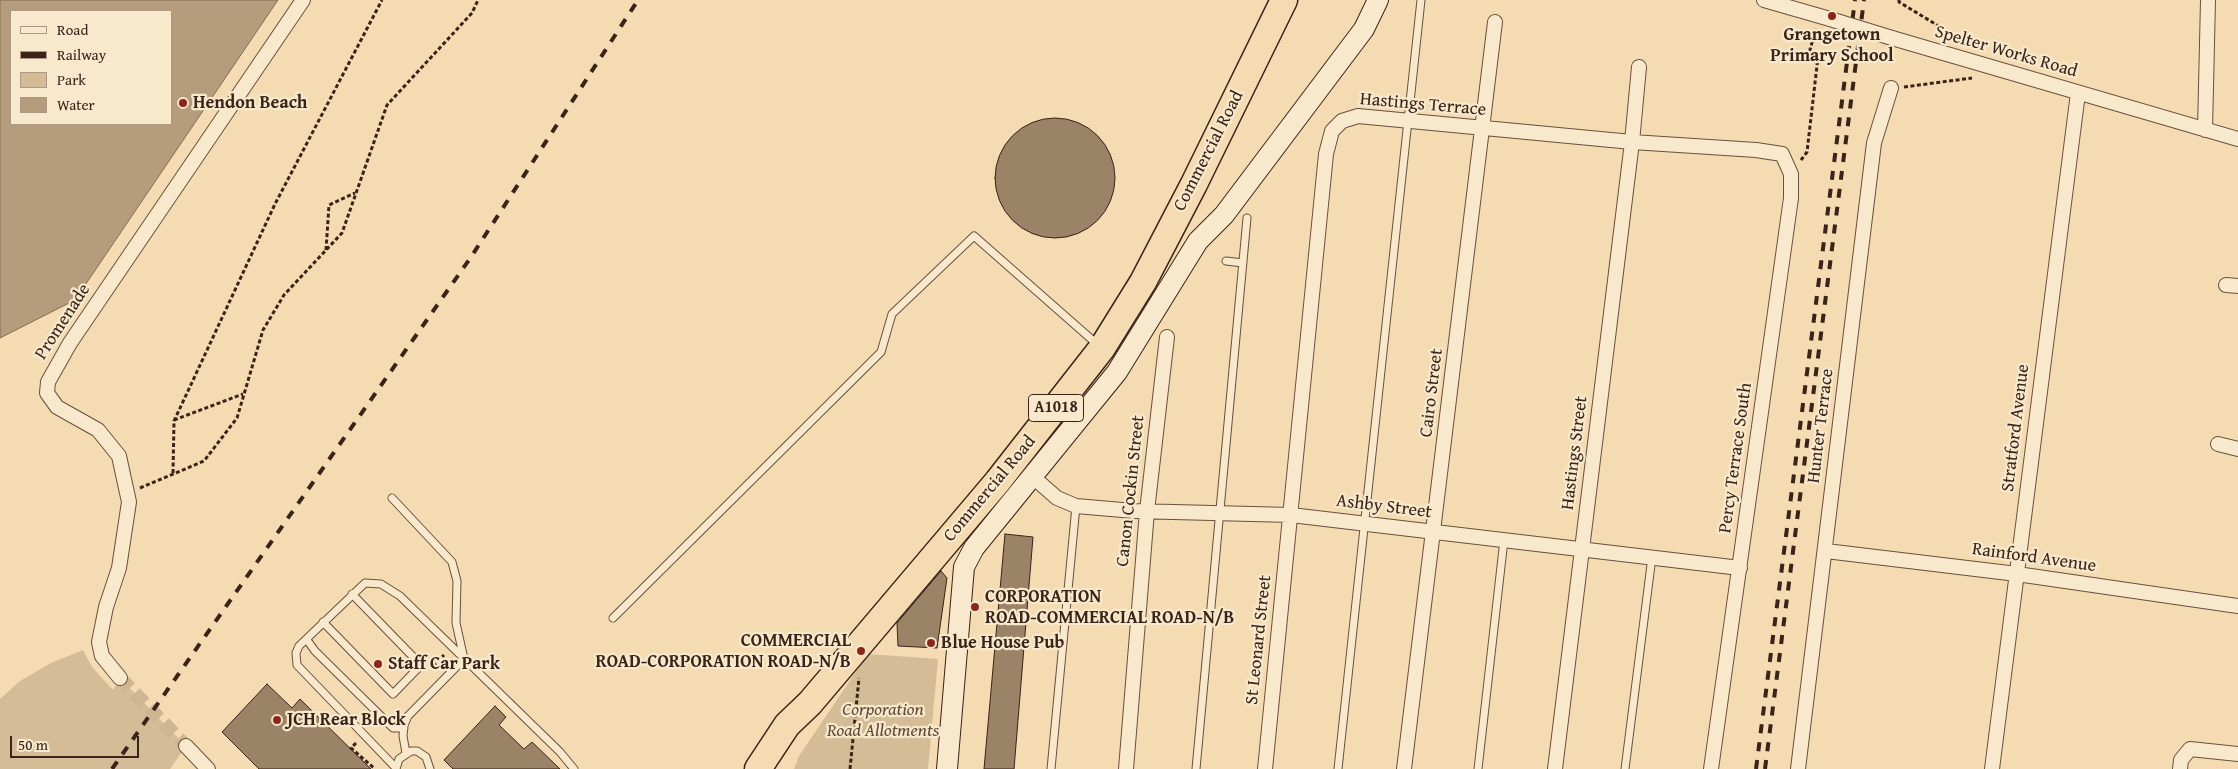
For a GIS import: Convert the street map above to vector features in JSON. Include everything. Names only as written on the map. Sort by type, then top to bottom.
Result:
[{"type":"highway","name":"Commercial Road","points":[[758,769],[787,725],[810,703],[998,482],[1102,348],[1151,265],[1284,0]]},
{"type":"street","name":"Promenade","points":[[120,678],[102,656],[99,642],[106,607],[118,568],[129,502],[120,456],[98,430],[57,407],[47,393],[48,382],[70,343],[303,0]]},
{"type":"street","name":"Commercial Road","points":[[947,769],[964,567],[974,548],[1117,372],[1198,241],[1224,215],[1364,29],[1378,0]]},
{"type":"street","name":"Spelter Works Road","points":[[1764,0],[2238,140]]},
{"type":"street","points":[[2205,130],[2208,0]]},
{"type":"street","name":"Cairo Street","points":[[1404,769],[1495,22]]},
{"type":"street","name":"Hastings Street","points":[[1555,769],[1632,142],[1639,67]]},
{"type":"street","name":"Hunter Terrace","points":[[1798,769],[1826,551],[1874,143],[1891,88]]},
{"type":"street","name":"Stratford Avenue","points":[[1992,769],[2078,92]]},
{"type":"street","name":"Hastings Terrace","points":[[1290,515],[1326,154],[1332,131],[1342,121],[1358,116],[1483,129],[1632,142],[1756,150],[1782,154]]},
{"type":"street","name":"Percy Terrace South","points":[[1712,769],[1791,198],[1791,174],[1782,154]]},
{"type":"street","name":"Canon Cockin Street","points":[[1126,769],[1147,511],[1167,337]]},
{"type":"street","points":[[2218,444],[2238,449]]},
{"type":"street","name":"Ashby Street","points":[[1033,477],[1057,498],[1076,506],[1147,511],[1290,515],[1740,568]]},
{"type":"street","name":"St Leonard Street","points":[[1265,769],[1290,515]]},
{"type":"street","name":"Rainford Avenue","points":[[1826,551],[2017,574],[2238,606]]},
{"type":"street","points":[[186,746],[208,769]]},
{"type":"street","points":[[2180,769],[2181,760],[2190,749],[2238,754]]},
{"type":"lane","points":[[1338,769],[1366,524],[1421,0]]},
{"type":"lane","points":[[1196,769],[1247,218]]},
{"type":"lane","points":[[613,618],[881,352],[892,314],[974,236],[1102,348]]},
{"type":"lane","points":[[1226,261],[1243,263]]},
{"type":"lane","points":[[392,498],[452,562],[457,581],[456,623],[464,659]]},
{"type":"lane","points":[[1051,769],[1076,506]]},
{"type":"lane","points":[[1478,769],[1504,540]]},
{"type":"lane","points":[[1625,769],[1652,558]]},
{"type":"lane","points":[[430,769],[429,762],[422,754],[417,752],[406,753],[399,759],[396,768],[297,665],[296,653],[298,646],[307,640],[364,583],[381,584],[400,596],[560,752],[574,769]]},
{"type":"lane","points":[[323,622],[393,694],[421,664],[352,594]]},
{"type":"lane","points":[[307,640],[315,651],[393,728],[404,728]]},
{"type":"lane","points":[[406,753],[404,728],[408,716],[464,659]]},
{"type":"path","points":[[173,473],[174,421],[275,204],[382,0]]},
{"type":"path","points":[[127,492],[204,461],[237,418],[263,330],[284,295],[342,233],[387,105],[472,13],[478,0]]},
{"type":"path","points":[[1899,0],[1899,2],[1971,46]]},
{"type":"path","points":[[1791,174],[1807,152],[1818,57],[1809,54],[1825,18]]},
{"type":"path","points":[[1891,88],[1974,77]]},
{"type":"path","points":[[326,250],[329,205],[356,193]]},
{"type":"path","points":[[174,421],[244,394]]},
{"type":"path","points":[[846,660],[860,671],[850,769]]},
{"type":"green space","points":[[83,650],[92,667],[113,690],[120,678],[186,746],[170,769],[0,769],[0,699],[20,681],[51,663]]},
{"type":"green space","name":"Corporation Road Allotments","points":[[868,654],[938,659],[928,769],[794,769],[799,756]]},
{"type":"water","points":[[0,0],[278,0],[75,300],[0,338]]},
{"type":"building","points":[[1055,118],[1078,123],[1097,136],[1110,155],[1115,178],[1110,201],[1097,220],[1078,233],[1055,238],[1032,233],[1013,220],[1000,201],[995,178],[1000,155],[1013,136],[1032,123]]},
{"type":"building","points":[[1005,534],[1033,537],[1014,769],[984,769]]},
{"type":"building","points":[[941,571],[947,578],[937,648],[898,646],[897,623]]},
{"type":"building","name":"JCH Rear Block","points":[[267,684],[292,708],[300,699],[371,769],[259,769],[222,732]]},
{"type":"building","points":[[495,706],[506,717],[499,725],[524,749],[532,742],[560,769],[453,769],[444,760]]},
{"type":"tunnel","points":[[120,678],[186,746]]},
{"type":"railway","points":[[112,769],[471,257],[638,0]]},
{"type":"railway","points":[[1756,769],[1855,0]]},
{"type":"railway","points":[[1765,769],[1864,0]]},
{"type":"place","name":"Grangetown Primary School","points":[[1832,16]]},
{"type":"place","name":"Hendon Beach","points":[[183,103]]},
{"type":"place","name":"CORPORATION ROAD-COMMERCIAL ROAD-N/B","points":[[975,607]]},
{"type":"place","name":"Blue House Pub","points":[[931,643]]},
{"type":"place","name":"COMMERCIAL ROAD-CORPORATION ROAD-N/B","points":[[861,651]]},
{"type":"place","name":"Staff Car Park","points":[[378,664]]},
{"type":"place","name":"JCH Rear Block","points":[[277,720]]}]
